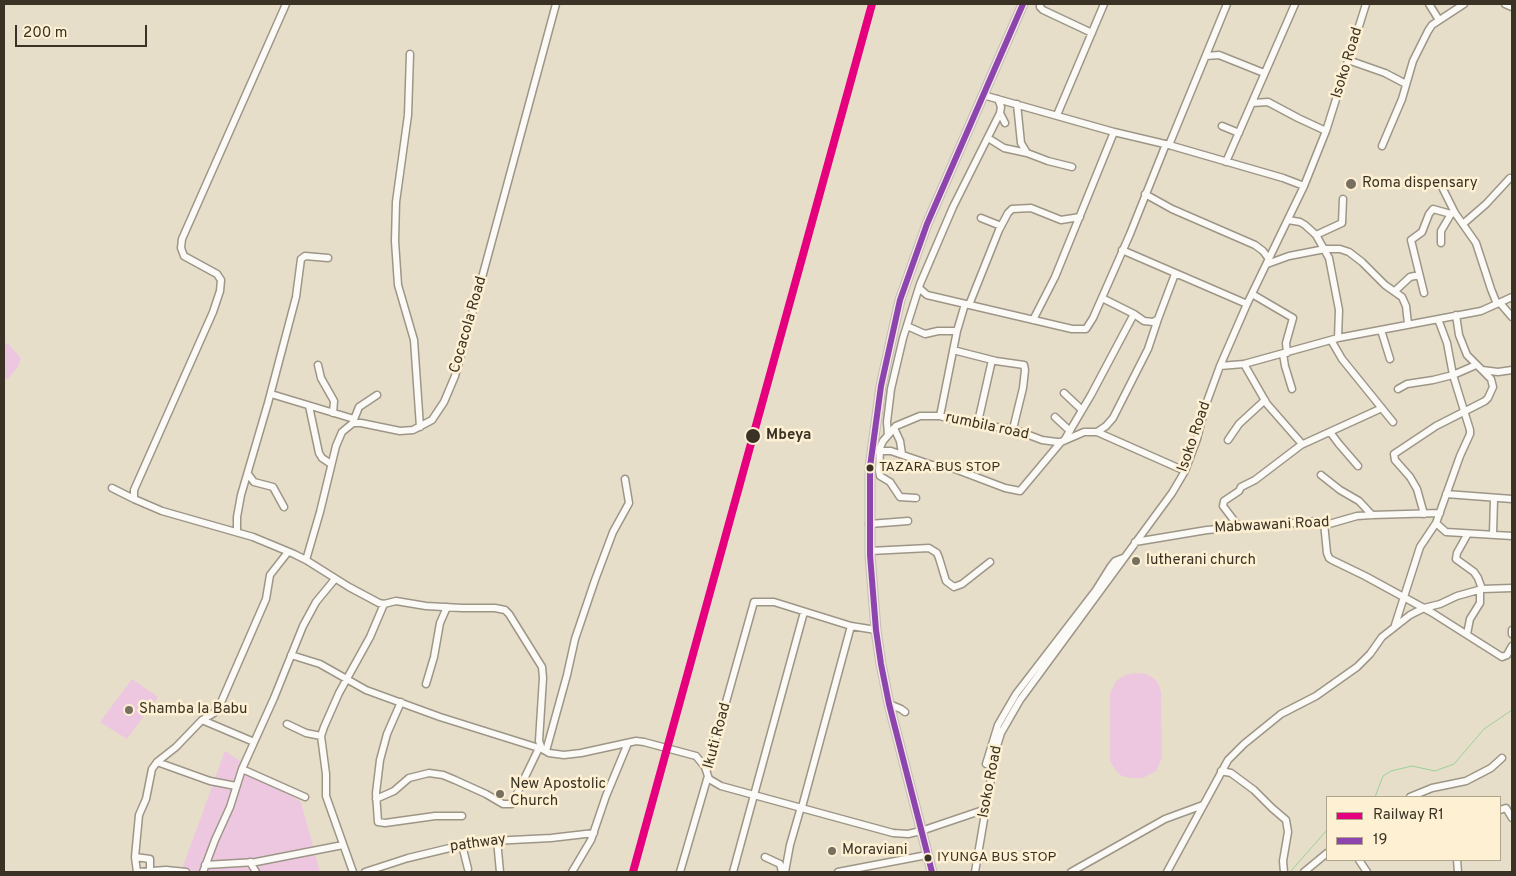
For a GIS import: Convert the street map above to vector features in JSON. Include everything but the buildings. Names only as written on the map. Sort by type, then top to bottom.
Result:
[{"type":"highway","points":[[932,872],[889,704],[876,630],[869,524],[877,452],[882,379],[900,300],[927,224],[1023,4]]},
{"type":"street","points":[[134,499],[134,490],[213,312],[220,291],[221,280],[218,274],[184,256],[180,248],[182,239],[286,4]]},
{"type":"street","name":"Cocacola Road","points":[[420,427],[432,420],[437,413],[455,376],[556,4]]},
{"type":"street","points":[[1040,4],[1043,10],[1092,32]]},
{"type":"street","points":[[1057,115],[1104,4]]},
{"type":"street","points":[[916,298],[927,295],[1072,329],[1083,330],[1089,327],[1227,4]]},
{"type":"street","points":[[1226,162],[1295,4]]},
{"type":"street","name":"Isoko Road","points":[[975,872],[996,749],[1007,722],[1020,700],[1172,493],[1185,472],[1220,366],[1247,304],[1304,186],[1326,131],[1366,4]]},
{"type":"street","points":[[1429,4],[1439,20]]},
{"type":"street","points":[[1382,146],[1402,99],[1413,61],[1432,25],[1464,4]]},
{"type":"street","points":[[1505,4],[1512,7]]},
{"type":"street","points":[[1212,42],[1220,55]]},
{"type":"street","points":[[271,394],[353,421],[400,431],[413,430],[420,427],[414,340],[398,284],[395,241],[396,202],[408,115],[410,54]]},
{"type":"street","points":[[1206,56],[1220,55],[1264,73]]},
{"type":"street","points":[[1348,60],[1385,73],[1406,84]]},
{"type":"street","points":[[983,95],[1167,145],[1283,178],[1304,186]]},
{"type":"street","points":[[888,435],[891,389],[919,288],[954,207],[1000,113],[1001,107],[998,99]]},
{"type":"street","points":[[1252,103],[1268,102],[1326,131]]},
{"type":"street","points":[[1017,104],[1021,143],[1027,153]]},
{"type":"street","points":[[1000,113],[1005,123]]},
{"type":"street","points":[[1222,126],[1239,133]]},
{"type":"street","points":[[1033,320],[1055,277],[1114,132]]},
{"type":"street","points":[[988,138],[1004,148],[1072,167]]},
{"type":"street","points":[[1463,224],[1486,204],[1510,178]]},
{"type":"street","points":[[1440,183],[1453,213],[1476,243],[1490,290],[1499,304],[1512,317]]},
{"type":"street","points":[[1145,194],[1255,245],[1263,251],[1268,262],[1325,249],[1340,249],[1349,252],[1404,300],[1408,324]]},
{"type":"street","points":[[1316,235],[1342,223],[1343,199]]},
{"type":"street","points":[[940,416],[957,331],[1000,226],[1008,213],[1016,208],[1031,208],[1061,220],[1080,217]]},
{"type":"street","points":[[1424,293],[1411,240],[1422,232],[1433,209],[1453,213]]},
{"type":"street","points":[[1441,243],[1441,231],[1453,213]]},
{"type":"street","points":[[981,218],[1000,226]]},
{"type":"street","points":[[1288,220],[1300,222],[1316,235],[1330,258],[1338,302],[1340,323],[1338,338]]},
{"type":"street","points":[[1122,250],[1247,304]]},
{"type":"street","points":[[237,532],[239,507],[296,297],[301,258],[305,256],[328,258]]},
{"type":"street","points":[[1097,432],[1114,418],[1148,349],[1175,274]]},
{"type":"street","points":[[1395,291],[1410,278],[1419,275]]},
{"type":"street","points":[[919,288],[927,295]]},
{"type":"street","points":[[1252,294],[1293,318],[1286,343],[1284,366],[1292,389]]},
{"type":"street","points":[[1220,366],[1244,364],[1338,338],[1481,311],[1512,297]]},
{"type":"street","points":[[1102,298],[1146,322],[1153,322],[1158,319]]},
{"type":"street","points":[[916,498],[902,498],[890,482],[880,476],[877,452],[887,450],[902,454],[938,466],[955,469],[1005,488],[1020,491],[1070,431],[1134,314]]},
{"type":"street","points":[[1424,514],[1417,488],[1395,460],[1394,454],[1436,426],[1484,402],[1492,392],[1492,382],[1467,355],[1464,349],[1456,315]]},
{"type":"street","points":[[1393,627],[1399,615],[1420,547],[1436,523],[1470,434],[1453,375],[1448,347],[1438,319]]},
{"type":"street","points":[[907,326],[925,334],[938,331],[957,331]]},
{"type":"street","points":[[1381,330],[1390,359]]},
{"type":"street","points":[[1331,340],[1342,359],[1393,422]]},
{"type":"street","points":[[953,350],[992,360],[1024,365],[1023,388],[1013,429]]},
{"type":"street","points":[[978,422],[992,360]]},
{"type":"street","points":[[1244,364],[1265,400],[1302,444]]},
{"type":"street","points":[[318,365],[321,378],[334,401],[333,413]]},
{"type":"street","points":[[1398,389],[1407,384],[1453,375],[1476,365]]},
{"type":"street","points":[[1482,370],[1498,372],[1512,370]]},
{"type":"street","points":[[1064,394],[1082,410]]},
{"type":"street","points":[[306,560],[339,438],[353,421],[359,407],[377,395]]},
{"type":"street","points":[[1228,440],[1246,418],[1265,400]]},
{"type":"street","points":[[309,406],[319,453],[322,458],[331,464]]},
{"type":"street","points":[[1239,527],[1223,506],[1223,502],[1239,491],[1241,487],[1255,480],[1302,444],[1382,408]]},
{"type":"street","name":"rumbila road","points":[[877,452],[894,428],[900,423],[920,416],[940,416],[957,421],[978,422],[1013,429],[1045,441],[1063,441],[1084,432],[1097,432]]},
{"type":"street","points":[[1055,417],[1070,431]]},
{"type":"street","points":[[894,428],[900,441],[902,454]]},
{"type":"street","points":[[1097,432],[1185,472]]},
{"type":"street","points":[[1330,432],[1358,466]]},
{"type":"street","points":[[248,474],[254,482],[273,487],[284,508]]},
{"type":"street","points":[[1321,475],[1340,490],[1359,501],[1372,515]]},
{"type":"street","points":[[376,800],[394,791],[409,778],[429,773],[443,775],[455,780],[503,804],[512,804],[542,750],[567,675],[575,639],[595,580],[611,538],[629,503],[624,479]]},
{"type":"street","points":[[112,488],[162,511],[237,532],[288,552],[306,560],[375,602],[384,604],[396,601],[447,607],[505,610],[542,667],[539,737],[542,750]]},
{"type":"street","points":[[1446,494],[1512,499]]},
{"type":"street","points":[[1493,534],[1494,499]]},
{"type":"street","name":"Mabwawani Road","points":[[1135,542],[1193,532],[1239,527],[1318,521],[1333,523],[1358,516],[1372,515],[1440,513]]},
{"type":"street","points":[[869,524],[908,522]]},
{"type":"street","points":[[1324,523],[1329,558],[1424,608],[1502,657],[1507,655],[1512,646]]},
{"type":"street","points":[[1436,523],[1446,532],[1512,536]]},
{"type":"street","points":[[1467,534],[1457,553],[1456,559],[1474,572],[1478,578],[1481,590],[1479,605],[1470,619],[1467,634]]},
{"type":"street","points":[[870,550],[929,548],[937,554],[946,581],[954,587],[962,584],[990,562]]},
{"type":"street","points":[[186,872],[138,872],[135,857],[139,815],[146,798],[152,769],[202,720],[214,713],[222,701],[266,599],[270,575],[288,552]]},
{"type":"street","points":[[986,764],[998,725],[1016,694],[1096,590],[1111,566],[1115,561],[1123,558]]},
{"type":"street","points":[[204,869],[230,807],[242,769],[311,610],[335,579]]},
{"type":"street","points":[[1167,872],[1221,771],[1234,754],[1281,714],[1316,696],[1356,667],[1370,654],[1382,637],[1410,615],[1424,608],[1481,590],[1512,588]]},
{"type":"street","name":"Ikuti Road","points":[[876,630],[851,626],[774,602],[754,602],[711,756],[707,774],[710,780],[721,786],[893,833],[908,834],[921,831],[986,809]]},
{"type":"street","points":[[353,872],[326,796],[326,774],[321,736],[346,679],[370,637],[384,604]]},
{"type":"street","points":[[426,684],[434,657],[440,623],[447,607]]},
{"type":"street","points":[[733,872],[804,612]]},
{"type":"street","points":[[784,872],[851,626]]},
{"type":"street","points":[[291,655],[320,664],[366,690],[466,726],[542,750],[569,755],[636,741],[696,756],[711,756]]},
{"type":"street","points":[[400,702],[383,747],[376,800],[378,820],[381,823],[435,816],[462,816]]},
{"type":"street","points":[[889,704],[905,712]]},
{"type":"street","points":[[202,720],[254,742]]},
{"type":"street","points":[[287,724],[306,733],[321,736]]},
{"type":"street","points":[[572,872],[594,833],[606,796],[628,743]]},
{"type":"street","points":[[680,872],[707,774],[703,764],[696,756]]},
{"type":"street","points":[[1412,796],[1432,788],[1466,781],[1492,768],[1502,758]]},
{"type":"street","points":[[157,762],[210,780],[236,786]]},
{"type":"street","points":[[242,769],[305,798]]},
{"type":"street","points":[[1221,771],[1231,773],[1254,790],[1286,820],[1288,832],[1283,861],[1284,872]]},
{"type":"street","points":[[1071,872],[1165,819],[1203,806]]},
{"type":"street","points":[[1501,810],[1506,808],[1512,818]]},
{"type":"street","name":"pathway","points":[[366,872],[408,858],[462,845],[497,840],[551,838],[594,833]]},
{"type":"street","points":[[497,840],[500,872]]},
{"type":"street","points":[[204,869],[343,845]]},
{"type":"street","points":[[462,845],[468,869]]},
{"type":"street","points":[[1304,872],[1326,854]]},
{"type":"street","points":[[838,872],[927,855]]},
{"type":"street","points":[[135,857],[150,859],[154,871]]},
{"type":"street","points":[[765,858],[780,864],[784,872]]},
{"type":"street","points":[[1360,861],[1367,872]]},
{"type":"street","points":[[250,862],[256,872]]},
{"type":"shaded area","points":[[4,342],[21,358],[18,367],[7,380],[4,377]]},
{"type":"shaded area","points":[[1146,674],[1155,679],[1161,692],[1162,758],[1156,771],[1143,778],[1122,776],[1110,761],[1110,693],[1116,681],[1125,675]]},
{"type":"shaded area","name":"Shamba la Babu","points":[[132,679],[158,697],[127,739],[100,722]]},
{"type":"shaded area","points":[[225,751],[301,802],[320,872],[181,872]]},
{"type":"waterway","points":[[1375,796],[1383,776],[1391,771],[1412,766],[1435,771],[1454,764],[1484,729],[1512,710]]},
{"type":"waterway","points":[[1290,872],[1326,831]]},
{"type":"rail line","name":"R1","points":[[633,872],[872,4]]},
{"type":"transit line","name":"19","points":[[932,872],[889,704],[881,664],[876,630],[870,555],[870,467],[881,386],[900,300],[927,224],[1023,4]]},
{"type":"place","name":"Roma dispensary","points":[[1351,184]]},
{"type":"place","name":"Mbeya","points":[[753,436]]},
{"type":"place","name":"TAZARA BUS STOP","points":[[870,468]]},
{"type":"place","name":"lutherani church","points":[[1136,561]]},
{"type":"place","name":"Shamba la Babu","points":[[129,710]]},
{"type":"place","name":"New Apostolic Church","points":[[500,794]]},
{"type":"place","name":"Moraviani","points":[[832,851]]},
{"type":"place","name":"IYUNGA BUS STOP","points":[[928,858]]}]
